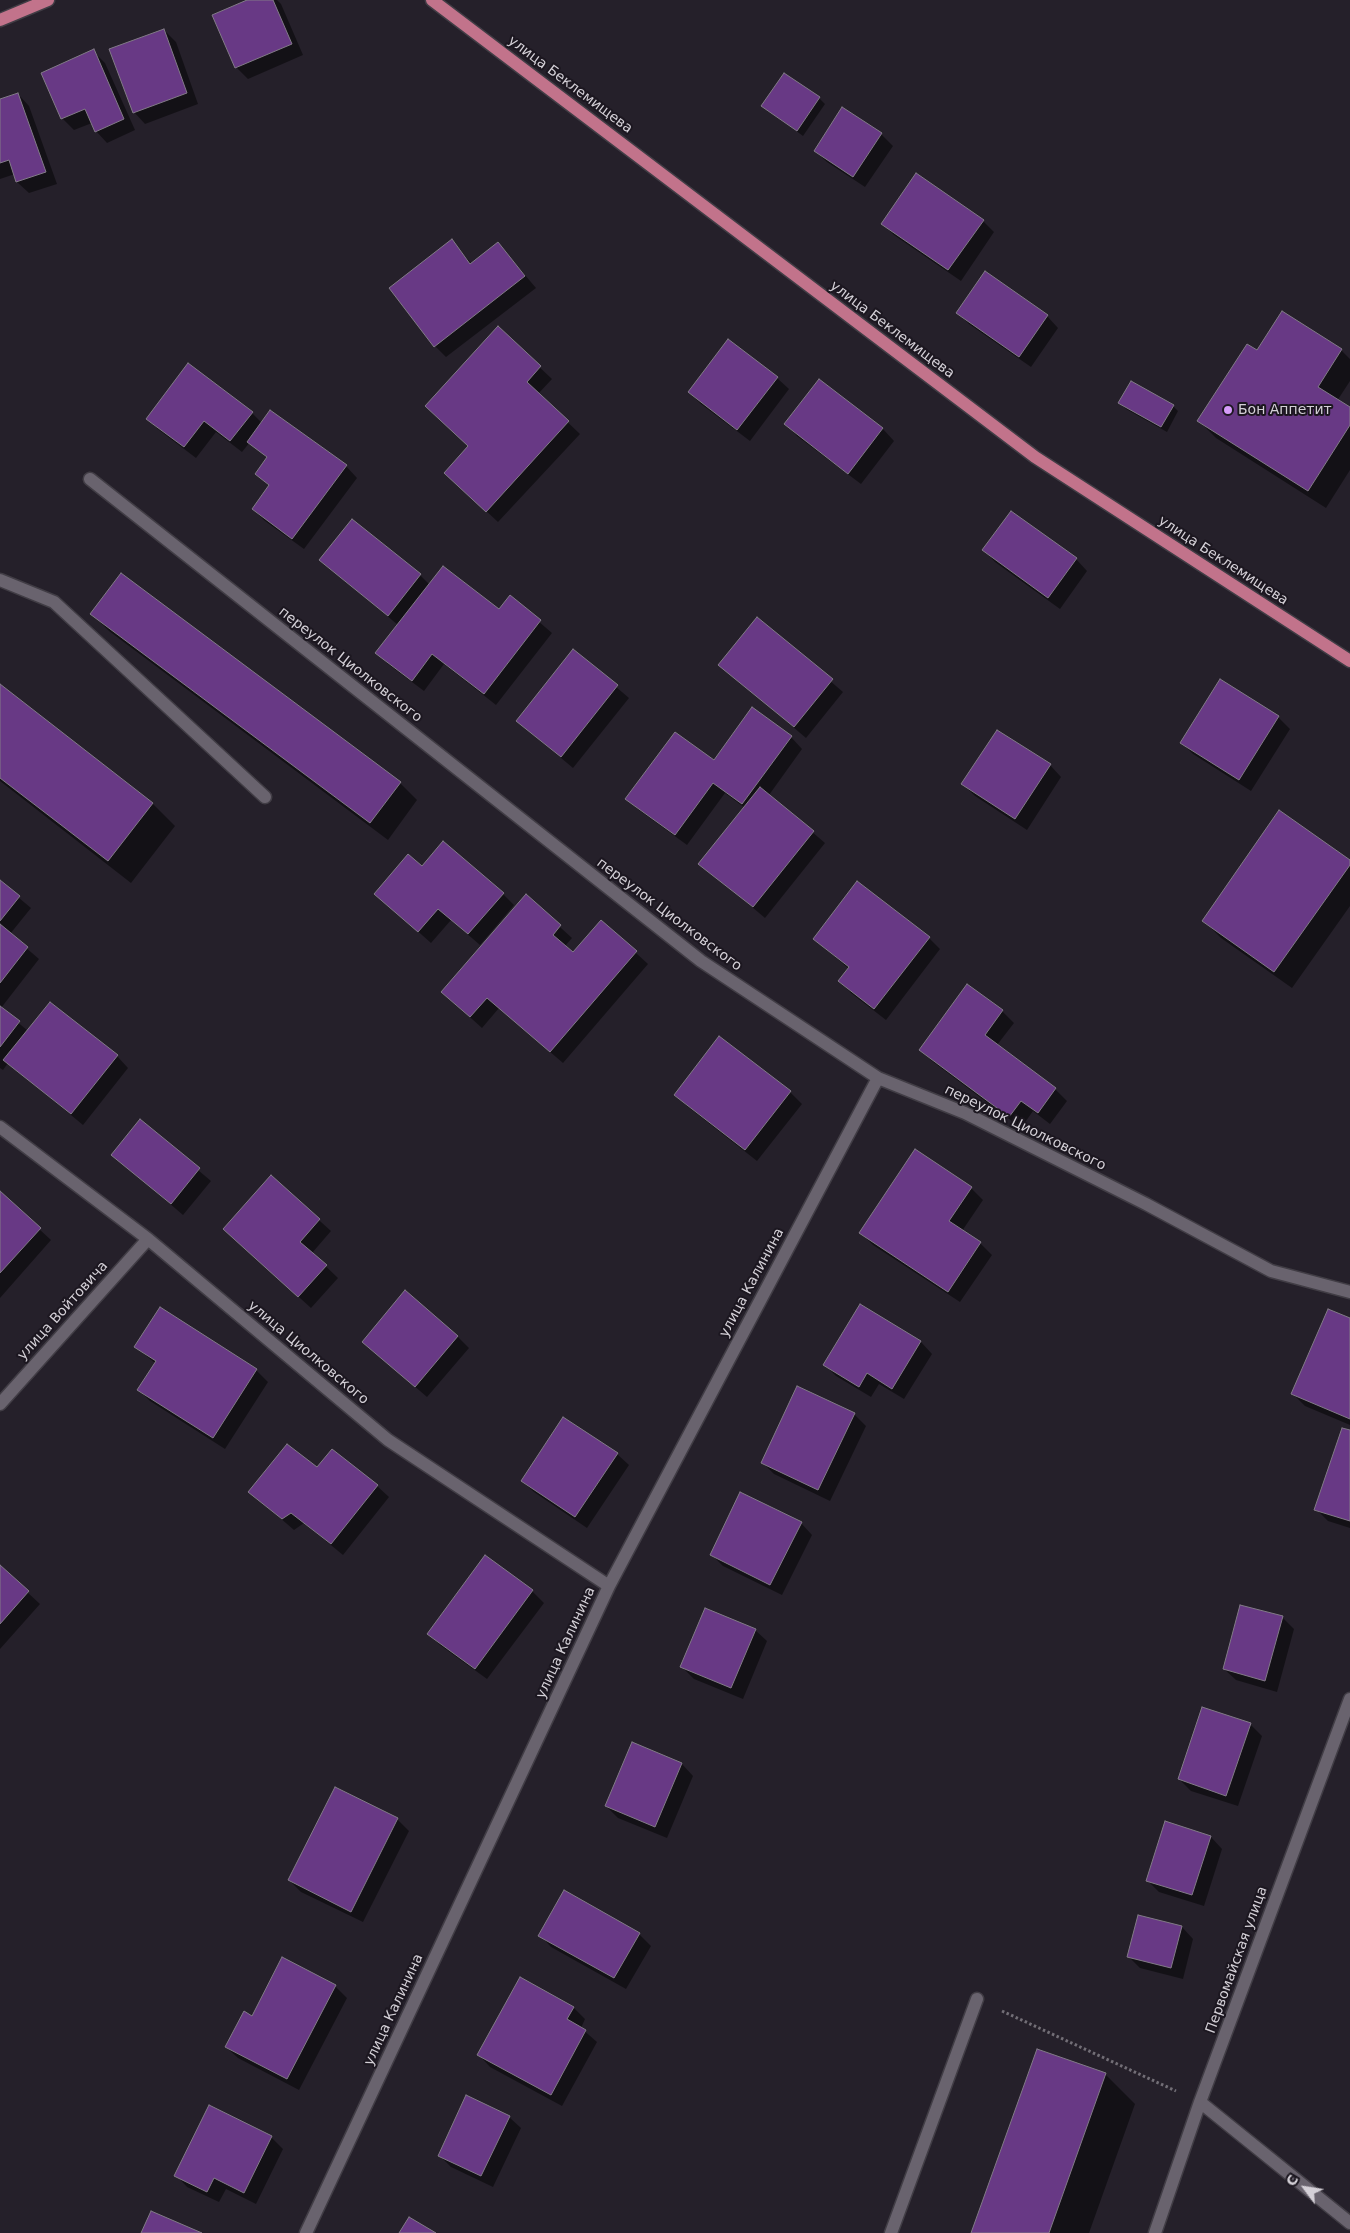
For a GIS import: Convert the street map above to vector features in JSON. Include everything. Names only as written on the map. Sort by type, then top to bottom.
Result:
[{"type":"main road","points":[[0,20],[48,0]]},
{"type":"main road","name":"улица Беклемищева","points":[[432,0],[1035,457],[1350,661]]},
{"type":"street","name":"переулок Циолковского","points":[[90,479],[701,961],[878,1078],[965,1114],[1146,1204],[1271,1271],[1350,1292]]},
{"type":"street","points":[[0,580],[54,602],[265,797]]},
{"type":"street","name":"улица Калинина","points":[[306,2233],[609,1586],[878,1078]]},
{"type":"street","name":"улица Циолковского","points":[[0,1127],[148,1239],[388,1440],[609,1586]]},
{"type":"street","name":"улица Войтовича","points":[[0,1404],[148,1239]]},
{"type":"street","name":"Первомайская улица","points":[[1155,2233],[1200,2102],[1350,1699]]},
{"type":"street","points":[[891,2233],[977,1999]]},
{"type":"street","points":[[1200,2102],[1350,2222]]},
{"type":"path","points":[[977,1999],[1200,2102]]},
{"type":"building","points":[[247,0],[273,0],[292,44],[235,68],[212,15]]},
{"type":"building","points":[[164,29],[187,93],[133,113],[109,49]]},
{"type":"building","points":[[94,49],[124,119],[95,132],[85,109],[61,119],[41,73]]},
{"type":"building","points":[[784,73],[820,97],[797,131],[761,106]]},
{"type":"building","points":[[18,93],[46,172],[16,182],[9,160],[0,163],[0,99]]},
{"type":"building","points":[[842,107],[882,133],[853,177],[814,151]]},
{"type":"building","points":[[916,173],[984,220],[948,270],[881,224]]},
{"type":"building","points":[[452,239],[470,264],[498,242],[525,276],[434,347],[389,288]]},
{"type":"building","points":[[985,271],[1048,315],[1019,357],[956,313]]},
{"type":"building","points":[[1282,311],[1342,349],[1318,387],[1350,407],[1350,425],[1308,491],[1197,421],[1247,344],[1257,350]]},
{"type":"building","points":[[498,326],[541,366],[527,382],[569,421],[486,512],[444,473],[468,446],[425,406]]},
{"type":"building","points":[[728,339],[778,377],[737,430],[688,392]]},
{"type":"building","points":[[188,363],[253,412],[230,441],[204,421],[184,447],[146,419]]},
{"type":"building","points":[[819,379],[883,428],[848,474],[784,424]]},
{"type":"building","points":[[1131,381],[1174,405],[1161,427],[1118,403]]},
{"type":"building","points":[[270,410],[347,465],[292,539],[252,509],[269,485],[255,474],[267,457],[247,442]]},
{"type":"building","points":[[1011,511],[1077,558],[1048,598],[982,550]]},
{"type":"building","points":[[352,519],[421,574],[388,616],[319,560]]},
{"type":"building","points":[[443,566],[499,609],[510,595],[541,620],[484,694],[432,654],[412,681],[375,653]]},
{"type":"building","points":[[121,573],[401,782],[370,823],[90,614]]},
{"type":"building","points":[[757,617],[833,679],[794,727],[718,665]]},
{"type":"building","points":[[573,649],[618,685],[561,757],[516,721]]},
{"type":"building","points":[[1220,679],[1279,716],[1239,780],[1180,743]]},
{"type":"building","points":[[0,684],[153,803],[108,861],[0,778]]},
{"type":"building","points":[[752,707],[792,736],[742,804],[713,783],[675,835],[625,799],[675,732],[714,760]]},
{"type":"building","points":[[997,730],[1051,764],[1015,819],[961,784]]},
{"type":"building","points":[[760,787],[814,831],[753,907],[698,864]]},
{"type":"building","points":[[1279,810],[1350,860],[1350,865],[1274,972],[1202,921]]},
{"type":"building","points":[[443,841],[504,893],[468,934],[438,909],[418,932],[374,894],[408,854],[422,866]]},
{"type":"building","points":[[0,880],[20,896],[0,921]]},
{"type":"building","points":[[857,881],[930,937],[874,1009],[838,981],[849,967],[813,939]]},
{"type":"building","points":[[526,894],[561,925],[553,935],[573,952],[601,920],[637,951],[550,1052],[487,998],[470,1017],[441,992]]},
{"type":"building","points":[[0,924],[28,947],[0,983]]},
{"type":"building","points":[[967,984],[1003,1010],[985,1035],[1056,1088],[1038,1113],[1021,1101],[1009,1117],[919,1050]]},
{"type":"building","points":[[50,1002],[118,1055],[71,1114],[3,1060]]},
{"type":"building","points":[[0,1006],[20,1021],[0,1047]]},
{"type":"building","points":[[719,1036],[791,1091],[745,1150],[674,1095]]},
{"type":"building","points":[[140,1119],[200,1168],[171,1204],[111,1155]]},
{"type":"building","points":[[915,1149],[972,1187],[949,1221],[981,1242],[948,1292],[859,1233]]},
{"type":"building","points":[[271,1175],[320,1219],[300,1242],[327,1265],[298,1297],[223,1229]]},
{"type":"building","points":[[0,1191],[41,1228],[0,1273]]},
{"type":"building","points":[[405,1290],[458,1336],[415,1387],[362,1342]]},
{"type":"building","points":[[860,1304],[921,1341],[892,1389],[867,1373],[859,1387],[823,1365]]},
{"type":"building","points":[[160,1307],[257,1369],[213,1438],[137,1390],[156,1361],[134,1347]]},
{"type":"building","points":[[1328,1309],[1350,1318],[1350,1419],[1291,1394]]},
{"type":"building","points":[[797,1386],[855,1413],[818,1490],[761,1463]]},
{"type":"building","points":[[563,1417],[618,1453],[575,1517],[521,1481]]},
{"type":"building","points":[[1342,1428],[1350,1430],[1350,1521],[1314,1510]]},
{"type":"building","points":[[287,1444],[317,1467],[332,1449],[378,1485],[331,1544],[291,1513],[282,1519],[248,1492]]},
{"type":"building","points":[[740,1492],[802,1522],[770,1585],[710,1555]]},
{"type":"building","points":[[485,1555],[533,1590],[475,1669],[427,1634]]},
{"type":"building","points":[[0,1565],[29,1591],[0,1624]]},
{"type":"building","points":[[1240,1605],[1283,1616],[1265,1681],[1223,1669]]},
{"type":"building","points":[[705,1608],[756,1629],[731,1688],[680,1667]]},
{"type":"building","points":[[1202,1707],[1251,1723],[1226,1796],[1178,1779]]},
{"type":"building","points":[[632,1742],[682,1763],[655,1827],[605,1806]]},
{"type":"building","points":[[335,1787],[398,1818],[351,1912],[288,1880]]},
{"type":"building","points":[[1165,1821],[1211,1836],[1192,1895],[1146,1881]]},
{"type":"building","points":[[564,1890],[640,1933],[614,1978],[538,1936]]},
{"type":"building","points":[[1138,1915],[1182,1926],[1171,1968],[1127,1957]]},
{"type":"building","points":[[282,1957],[336,1985],[287,2079],[225,2047],[244,2011],[252,2016]]},
{"type":"building","points":[[520,1977],[574,2007],[567,2019],[586,2030],[551,2095],[477,2055]]},
{"type":"building","points":[[1037,2049],[1106,2073],[1049,2233],[971,2233]]},
{"type":"building","points":[[466,2095],[510,2116],[481,2176],[438,2156]]},
{"type":"building","points":[[209,2105],[272,2136],[244,2193],[214,2178],[207,2192],[174,2176]]},
{"type":"building","points":[[151,2211],[202,2233],[141,2233]]},
{"type":"building","points":[[409,2217],[436,2233],[399,2233]]},
{"type":"place","name":"Бон Аппетит","points":[[1228,410]]}]
